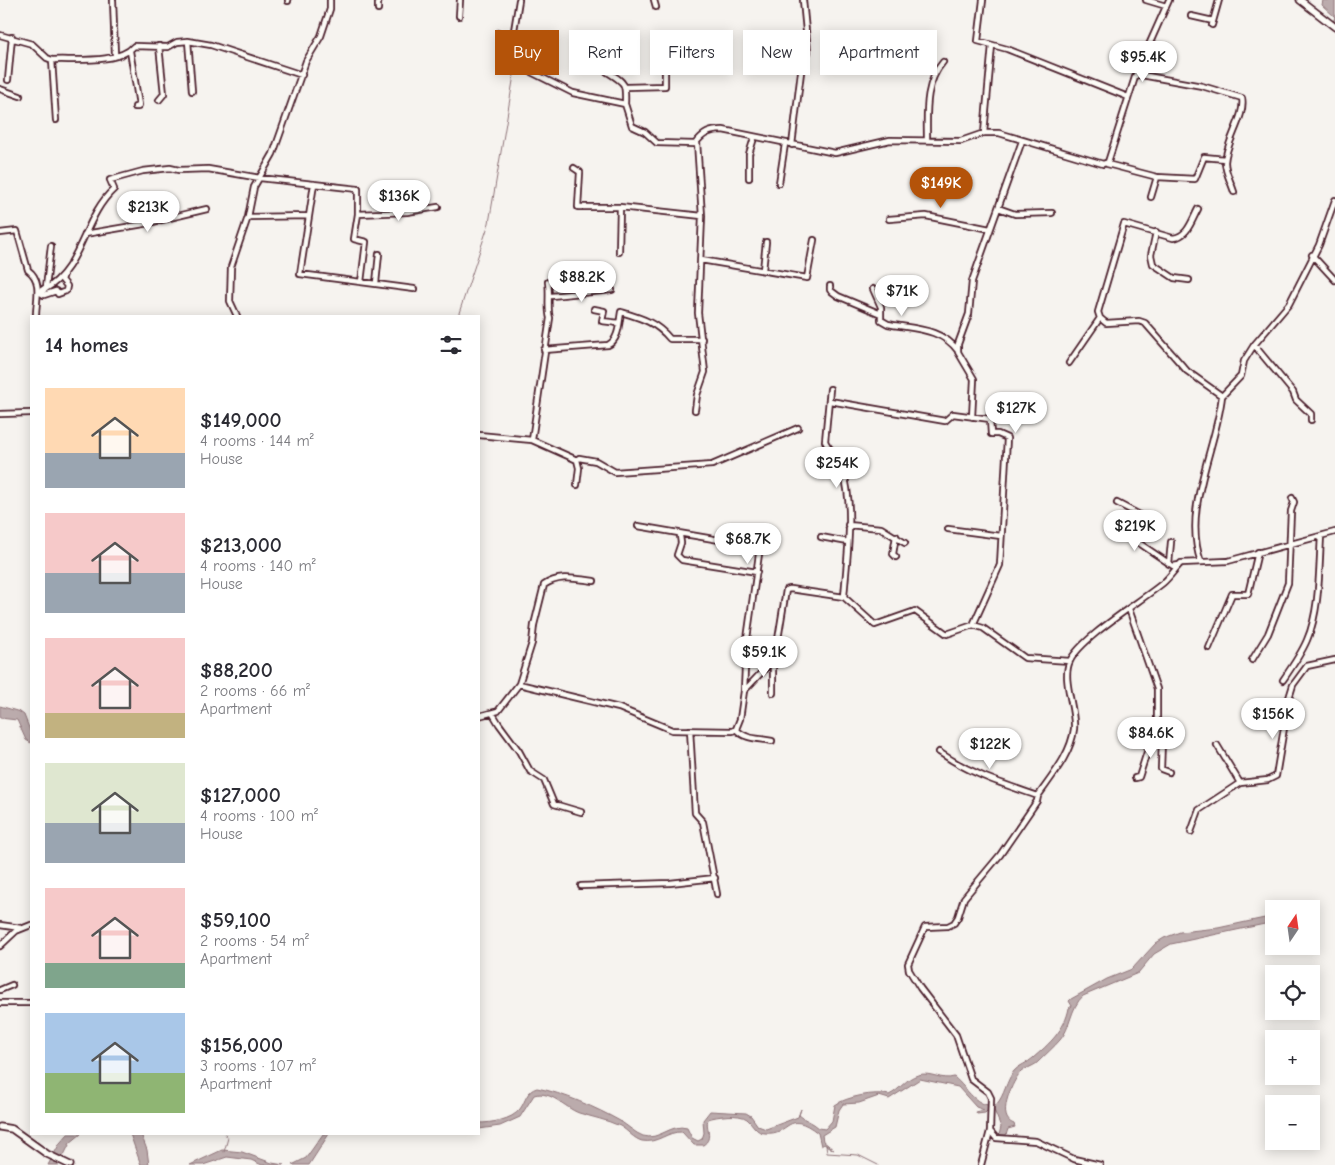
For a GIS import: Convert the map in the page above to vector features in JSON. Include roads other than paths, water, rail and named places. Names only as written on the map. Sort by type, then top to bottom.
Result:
[{"type":"main road","points":[[1300,0],[1335,27]]},
{"type":"main road","points":[[0,1127],[12,1129],[47,1154],[68,1164]]},
{"type":"street","points":[[113,0],[114,55]]},
{"type":"street","points":[[237,315],[230,300],[232,268],[248,216],[254,187],[273,154],[306,60],[321,36],[330,9],[330,0]]},
{"type":"street","points":[[378,0],[378,10]]},
{"type":"street","points":[[459,16],[460,0]]},
{"type":"street","points":[[519,0],[509,61],[574,93],[625,104]]},
{"type":"street","points":[[654,0],[656,7]]},
{"type":"street","points":[[792,145],[801,72],[808,52],[803,0]]},
{"type":"street","points":[[983,0],[978,41],[1007,48],[1128,97]]},
{"type":"street","points":[[1146,0],[1166,6]]},
{"type":"street","points":[[1107,163],[1136,74],[1169,0]]},
{"type":"street","points":[[1191,16],[1212,23],[1219,0]]},
{"type":"street","points":[[0,35],[32,44],[47,58],[52,60],[87,58],[97,61],[130,51],[134,46],[168,47],[177,42],[188,42],[211,45],[302,75]]},
{"type":"street","points":[[8,80],[12,37]]},
{"type":"street","points":[[188,42],[192,91]]},
{"type":"street","points":[[984,133],[992,45]]},
{"type":"street","points":[[159,46],[164,94],[159,100]]},
{"type":"street","points":[[130,51],[138,105],[138,107],[135,107]]},
{"type":"street","points":[[52,60],[56,120]]},
{"type":"street","points":[[927,140],[930,83],[934,72],[943,62]]},
{"type":"street","points":[[1136,74],[1202,86],[1242,98],[1241,112],[1229,140],[1225,159],[1234,192]]},
{"type":"street","points":[[613,75],[624,82],[626,87],[625,104],[632,126],[645,132],[657,143],[697,142]]},
{"type":"street","points":[[626,87],[665,86],[665,75]]},
{"type":"street","points":[[0,88],[20,96]]},
{"type":"street","points":[[628,111],[634,109]]},
{"type":"street","points":[[694,410],[705,372],[698,289],[702,216],[697,142],[700,136],[714,130],[723,130],[754,138],[835,152],[890,140],[961,141],[984,133],[999,133],[1095,162],[1107,163],[1156,177],[1195,179],[1204,157],[1225,159]]},
{"type":"street","points":[[749,178],[749,154],[754,138]]},
{"type":"street","points":[[958,352],[958,344],[969,314],[972,281],[1022,141]]},
{"type":"street","points":[[779,183],[785,144]]},
{"type":"street","points":[[41,291],[56,284],[78,252],[84,234],[103,199],[114,188],[110,180],[121,176],[170,168],[178,170],[208,169],[260,178],[358,188],[358,214],[354,239],[366,242],[361,282]]},
{"type":"street","points":[[574,168],[580,172],[578,208],[620,207],[702,216]]},
{"type":"street","points":[[1151,198],[1156,177]]},
{"type":"street","points":[[314,184],[300,274],[414,289]]},
{"type":"street","points":[[1201,562],[1196,548],[1196,517],[1222,396],[1241,376],[1244,361],[1254,345],[1289,304],[1312,255],[1319,245],[1335,200]]},
{"type":"street","points":[[358,214],[407,212],[438,207]]},
{"type":"street","points":[[619,252],[620,207]]},
{"type":"street","points":[[998,208],[1015,214],[1052,213]]},
{"type":"street","points":[[84,234],[144,224],[207,209]]},
{"type":"street","points":[[1198,210],[1186,232],[1180,237],[1173,238],[1124,224],[1098,312],[1100,318],[1106,322],[1139,321],[1145,323],[1187,371],[1222,396]]},
{"type":"street","points":[[248,216],[309,216]]},
{"type":"street","points":[[890,219],[926,216],[990,229]]},
{"type":"street","points":[[0,233],[17,231],[28,270],[33,274],[44,295],[56,292],[58,294],[66,291],[67,286],[62,278],[66,268]]},
{"type":"street","points":[[1156,232],[1151,255],[1153,264],[1174,278],[1189,280]]},
{"type":"street","points":[[701,260],[807,278],[814,240]]},
{"type":"street","points":[[763,270],[766,242]]},
{"type":"street","points":[[36,315],[36,298],[48,279],[51,246]]},
{"type":"street","points":[[376,284],[379,254]]},
{"type":"street","points":[[1312,255],[1335,280]]},
{"type":"street","points":[[532,440],[550,318],[548,314],[550,296],[548,282]]},
{"type":"street","points":[[830,286],[830,290],[838,296],[881,314]]},
{"type":"street","points":[[550,296],[612,290]]},
{"type":"street","points":[[873,290],[881,307],[881,320],[888,324],[936,333],[945,337],[958,352],[974,379],[972,417]]},
{"type":"street","points":[[594,310],[604,311],[602,321],[619,323]]},
{"type":"street","points":[[544,350],[613,343],[620,312],[648,320],[660,327],[670,339],[702,339]]},
{"type":"street","points":[[1069,363],[1100,318]]},
{"type":"street","points":[[1254,345],[1294,392],[1296,400],[1311,414],[1311,420]]},
{"type":"street","points":[[830,389],[825,442],[828,448],[839,458],[849,503],[844,597]]},
{"type":"street","points":[[830,400],[945,421],[953,414],[990,419],[991,434],[998,434],[1007,438],[1000,565],[972,625]]},
{"type":"street","points":[[0,414],[30,413]]},
{"type":"street","points":[[480,435],[532,440],[577,460],[579,458],[596,461],[616,472],[712,465],[798,428]]},
{"type":"street","points":[[577,460],[580,468],[577,485]]},
{"type":"street","points":[[1252,660],[1268,634],[1288,583],[1291,511],[1294,502],[1292,498]]},
{"type":"street","points":[[1117,503],[1138,514],[1139,543],[1169,564],[1179,565],[1228,561],[1335,532]]},
{"type":"street","points":[[848,525],[881,528],[905,543]]},
{"type":"street","points":[[519,684],[619,708],[665,729],[733,730],[736,728],[740,719],[744,691],[746,646],[760,547],[638,526]]},
{"type":"street","points":[[948,529],[1001,536]]},
{"type":"street","points":[[680,536],[681,543],[677,555],[682,560],[757,572]]},
{"type":"street","points":[[896,536],[893,554],[896,557]]},
{"type":"street","points":[[1283,680],[1296,662],[1310,630],[1320,574],[1321,536]]},
{"type":"street","points":[[821,537],[848,542]]},
{"type":"street","points":[[1169,564],[1171,542]]},
{"type":"street","points":[[1209,648],[1232,594],[1248,594],[1258,552]]},
{"type":"street","points":[[981,1165],[990,1131],[991,1098],[988,1092],[971,1079],[956,1035],[920,988],[909,970],[908,964],[925,927],[948,926],[958,918],[964,898],[1000,855],[1038,801],[1038,796],[1068,752],[1074,728],[1069,688],[1070,661],[1074,654],[1100,631],[1164,582],[1179,565]]},
{"type":"street","points":[[480,716],[493,714],[519,684],[532,643],[534,625],[544,585],[553,579],[563,578],[594,581]]},
{"type":"street","points":[[773,693],[773,661],[778,646],[786,590],[844,597],[875,625],[914,611],[947,634],[972,625],[983,628],[1025,658],[1070,661]]},
{"type":"street","points":[[1129,609],[1157,689],[1156,725],[1139,777],[1135,778]]},
{"type":"street","points":[[1191,832],[1199,810],[1240,783],[1268,780],[1276,776],[1289,698],[1293,685],[1307,666],[1335,660]]},
{"type":"street","points":[[744,691],[773,661]]},
{"type":"street","points":[[493,714],[519,751],[530,771],[544,780],[554,804],[581,812]]},
{"type":"street","points":[[1156,725],[1162,740],[1161,769],[1169,772]]},
{"type":"street","points":[[736,728],[741,735],[772,741]]},
{"type":"street","points":[[690,730],[695,814],[703,822],[718,894]]},
{"type":"street","points":[[1216,745],[1240,783]]},
{"type":"street","points":[[939,752],[966,770],[986,779],[1038,796]]},
{"type":"street","points":[[581,886],[670,883],[715,878]]},
{"type":"street","points":[[0,925],[22,929]]},
{"type":"street","points":[[0,946],[22,929],[30,925]]},
{"type":"street","points":[[0,990],[12,985]]},
{"type":"street","points":[[0,1002],[30,1003]]},
{"type":"street","points":[[990,1131],[996,1138],[1036,1141],[1074,1159],[1100,1165]]},
{"type":"waterway","points":[[458,315],[489,223],[514,75]]},
{"type":"waterway","points":[[224,1152],[228,1138],[226,1135]]},
{"type":"waterway","points":[[826,1145],[827,1153],[858,1155],[878,1165]]}]
